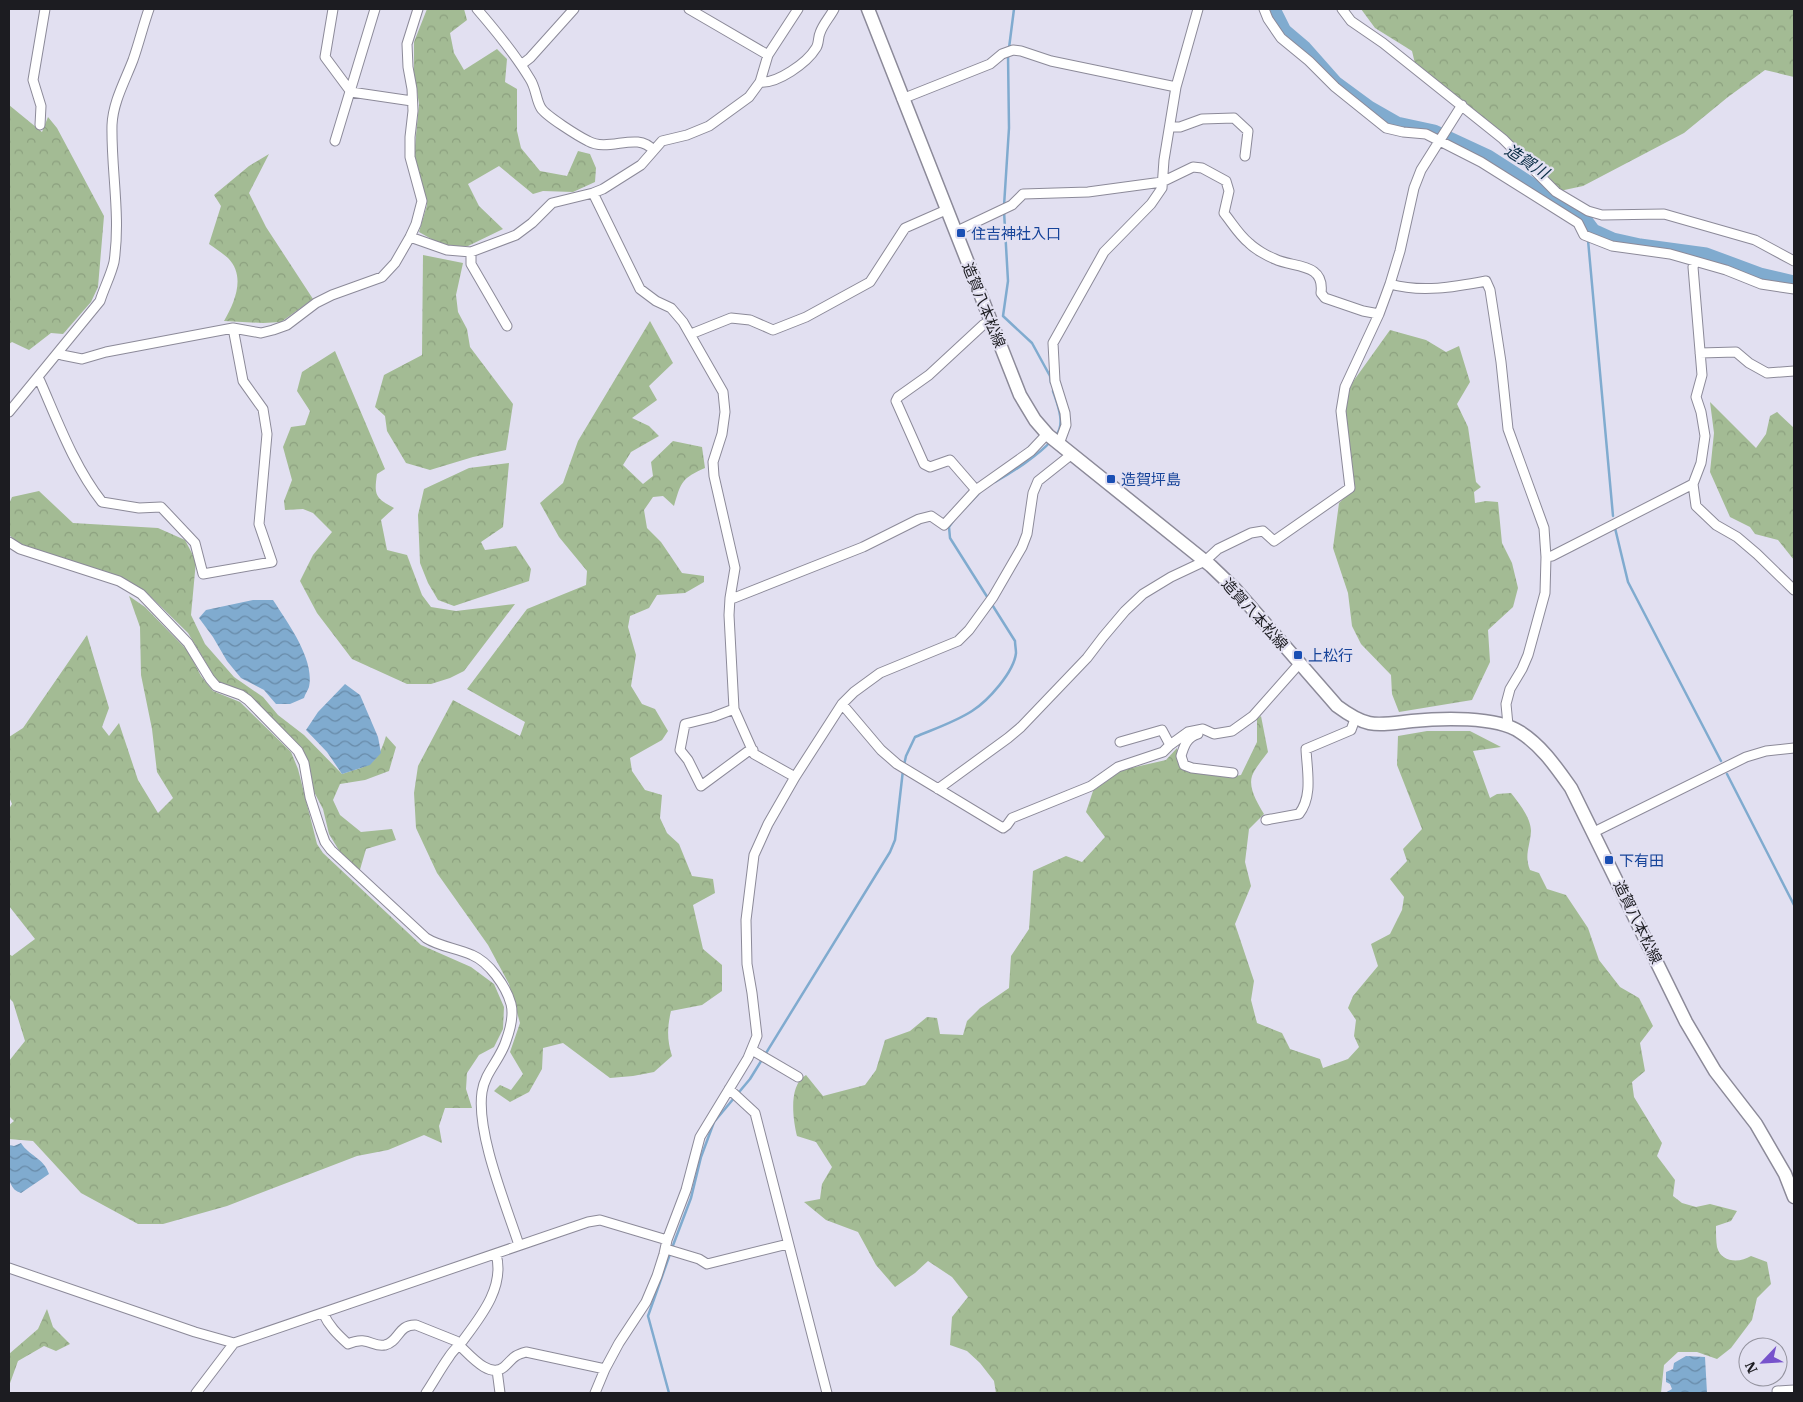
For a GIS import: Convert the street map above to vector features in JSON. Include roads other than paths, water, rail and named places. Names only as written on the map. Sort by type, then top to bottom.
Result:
[{"type":"main road","name":"造賀八本松線","points":[[868,9],[1020,395],[1035,420],[1053,439],[1205,561],[1234,589],[1337,706],[1355,719],[1372,724],[1394,724],[1456,718],[1508,725],[1521,732],[1548,756],[1571,788],[1594,832],[1686,1022],[1715,1071],[1790,1172],[1794,1197]]},
{"type":"street","points":[[40,124],[41,106],[33,80],[45,9]]},
{"type":"street","points":[[9,412],[100,301],[114,262],[116,197],[112,124],[115,106],[149,9]]},
{"type":"street","points":[[333,9],[324,57],[351,92],[412,102]]},
{"type":"street","points":[[335,141],[375,9]]},
{"type":"street","points":[[58,353],[82,359],[106,352],[233,328],[261,332],[273,330],[287,324],[324,299],[382,277],[395,263],[410,237],[416,224],[422,201],[410,157],[413,111],[407,44],[418,9]]},
{"type":"street","points":[[477,9],[532,81],[541,109],[590,143],[603,146],[640,141],[649,145],[653,150]]},
{"type":"street","points":[[521,65],[530,58],[574,9]]},
{"type":"street","points":[[689,9],[768,55]]},
{"type":"street","points":[[410,237],[446,250],[471,252],[516,235],[532,223],[552,203],[603,189],[640,165],[662,141],[687,135],[709,126],[749,97],[760,82],[768,55],[798,9]]},
{"type":"street","points":[[760,82],[767,82],[792,72],[809,56],[817,47],[819,34],[834,9]]},
{"type":"street","points":[[730,598],[863,547],[919,519],[931,516],[944,525],[976,490],[1031,451],[1053,439],[1066,425],[1065,413],[1055,381],[1053,343],[1104,252],[1151,204],[1162,188],[1164,160],[1176,86],[1198,9]]},
{"type":"street","points":[[1264,9],[1281,38],[1309,61],[1335,87],[1386,128],[1442,137],[1578,223],[1584,235],[1612,246],[1670,254],[1726,270],[1761,284],[1794,289]]},
{"type":"street","points":[[1342,9],[1351,20],[1383,43],[1503,139],[1556,192],[1588,211],[1602,215],[1664,214],[1755,240],[1794,261]]},
{"type":"street","points":[[902,99],[990,64],[1002,54],[1013,50],[1051,61],[1176,86]]},
{"type":"street","points":[[938,789],[1001,744],[1021,727],[1087,658],[1125,611],[1143,594],[1171,577],[1205,561],[1218,549],[1251,533],[1263,531],[1274,541],[1350,488],[1341,411],[1344,387],[1379,314],[1390,284],[1400,251],[1414,188],[1421,170],[1462,105]]},
{"type":"street","points":[[1170,127],[1180,127],[1202,119],[1234,118],[1248,131],[1245,156]]},
{"type":"street","points":[[955,232],[1012,205],[1023,194],[1088,192],[1162,182],[1194,167],[1202,168],[1226,182],[1228,191],[1224,213],[1249,243],[1276,260],[1308,267],[1317,276],[1322,285],[1321,293],[1324,298],[1363,311],[1379,314]]},
{"type":"street","points":[[593,193],[640,289],[656,301],[671,308],[683,322],[722,392],[725,412],[722,434],[713,462],[714,476],[736,568],[730,598],[734,708],[754,754],[795,777]]},
{"type":"street","points":[[691,334],[731,318],[750,320],[773,330],[806,317],[870,282],[905,228],[946,210]]},
{"type":"street","points":[[471,252],[471,264],[507,326]]},
{"type":"street","points":[[1695,262],[1693,266],[1702,375],[1696,397],[1705,436],[1701,462],[1693,484],[1696,506],[1716,525],[1750,549],[1794,590]]},
{"type":"street","points":[[1390,284],[1401,288],[1432,289],[1486,280],[1490,290],[1508,430],[1544,528],[1546,556],[1545,593],[1528,655],[1522,670],[1510,689],[1506,704],[1508,725]]},
{"type":"street","points":[[976,490],[950,460],[930,467],[924,464],[896,401],[898,397],[929,375],[983,325],[990,321]]},
{"type":"street","points":[[37,378],[72,454],[102,502],[140,508],[161,507],[195,543],[203,574],[272,562],[259,524],[267,434],[262,409],[243,381],[233,328]]},
{"type":"street","points":[[1700,353],[1736,352],[1749,363],[1768,373],[1794,371]]},
{"type":"street","points":[[595,1393],[619,1343],[646,1302],[686,1190],[700,1137],[755,1052],[757,1036],[747,964],[746,920],[754,855],[768,824],[795,777],[842,704],[854,692],[880,673],[958,641],[969,630],[983,612],[1022,547],[1026,534],[1032,493],[1038,481],[1072,454]]},
{"type":"street","points":[[1546,556],[1552,556],[1693,484]]},
{"type":"street","points":[[9,542],[20,549],[119,581],[141,594],[188,643],[216,686],[241,695],[248,700],[298,751],[304,764],[310,797],[325,842],[338,858],[432,943],[471,954],[494,974],[505,990],[511,1005],[512,1020],[502,1053],[486,1074],[482,1092],[482,1109],[486,1142],[519,1246]]},
{"type":"street","points":[[842,704],[881,750],[897,764],[1003,828],[1008,825],[1012,818],[1091,786],[1118,767],[1163,752],[1188,732],[1203,729],[1214,734],[1232,731],[1242,725],[1276,691],[1299,664]]},
{"type":"street","points":[[734,708],[713,717],[686,724],[680,750],[688,760],[701,786],[753,750]]},
{"type":"street","points":[[1266,820],[1299,814],[1304,807],[1308,795],[1306,749],[1351,730],[1355,719]]},
{"type":"street","points":[[1203,729],[1201,733],[1192,736],[1185,743],[1181,756],[1184,764],[1192,768],[1233,773]]},
{"type":"street","points":[[1120,742],[1162,730],[1170,745]]},
{"type":"street","points":[[1594,832],[1746,757],[1766,751],[1794,748]]},
{"type":"street","points":[[755,1052],[798,1077]]},
{"type":"street","points":[[733,1085],[742,1100],[755,1113],[827,1393]]},
{"type":"street","points":[[9,1268],[194,1332],[234,1343],[588,1222],[600,1220],[666,1245],[707,1264],[788,1244]]},
{"type":"street","points":[[426,1393],[450,1355],[491,1298],[497,1283],[498,1261],[496,1254]]},
{"type":"street","points":[[323,1313],[335,1333],[348,1344],[365,1340],[382,1346],[387,1345],[393,1342],[403,1328],[410,1324],[416,1324],[456,1341],[458,1345],[488,1370],[497,1370],[504,1367],[515,1355],[526,1352],[605,1369]]},
{"type":"street","points":[[196,1393],[234,1343]]},
{"type":"street","points":[[497,1370],[500,1393]]},
{"type":"street","points":[[1776,1391],[1794,1390]]},
{"type":"water","points":[[253,600],[273,600],[298,641],[304,653],[310,676],[309,687],[304,698],[290,704],[276,704],[264,690],[241,678],[227,661],[199,618],[206,610]]},
{"type":"water","points":[[345,684],[360,695],[378,737],[381,753],[370,765],[342,774],[327,752],[306,730],[318,712]]},
{"type":"water","points":[[21,1143],[44,1164],[49,1174],[21,1193],[15,1190],[9,1180],[8,1165],[9,1145],[14,1146]]},
{"type":"water","points":[[1686,1356],[1705,1357],[1707,1393],[1665,1393],[1672,1389],[1670,1384],[1666,1382],[1666,1372],[1673,1369],[1674,1363]]},
{"type":"waterway","points":[[1009,48],[1014,9]]},
{"type":"waterway","name":"造賀川","points":[[1274,9],[1284,31],[1304,48],[1335,83],[1369,108],[1397,124],[1434,132],[1488,157],[1584,219],[1593,231],[1613,240],[1640,246],[1706,255],[1760,275],[1794,283]]},
{"type":"waterway","points":[[1004,206],[1009,128],[1008,54]]},
{"type":"waterway","points":[[1004,211],[1008,281],[1003,316],[1032,343],[1050,376],[1051,383]]},
{"type":"waterway","name":"造賀川","points":[[1587,223],[1588,232]]},
{"type":"waterway","points":[[1588,240],[1613,516]]},
{"type":"waterway","points":[[1053,391],[1060,419],[1059,430],[1056,435]]},
{"type":"waterway","points":[[995,482],[1017,469],[1051,441]]},
{"type":"waterway","points":[[965,508],[982,490]]},
{"type":"waterway","points":[[904,765],[915,737],[959,719],[972,711],[999,685],[1011,669],[1016,653],[1015,641],[950,538],[949,527],[953,521]]},
{"type":"waterway","points":[[1615,528],[1628,582],[1721,761]]},
{"type":"waterway","points":[[672,1248],[691,1198],[701,1157],[714,1122],[750,1079],[890,852],[895,840],[903,770]]},
{"type":"waterway","points":[[1727,774],[1794,905]]},
{"type":"waterway","points":[[669,1393],[648,1316],[670,1254]]},
{"type":"place","name":"住吉神社入口","points":[[961,233]]},
{"type":"place","name":"造賀坪島","points":[[1111,479]]},
{"type":"place","name":"上松行","points":[[1298,655]]},
{"type":"place","name":"下有田","points":[[1609,860]]}]
